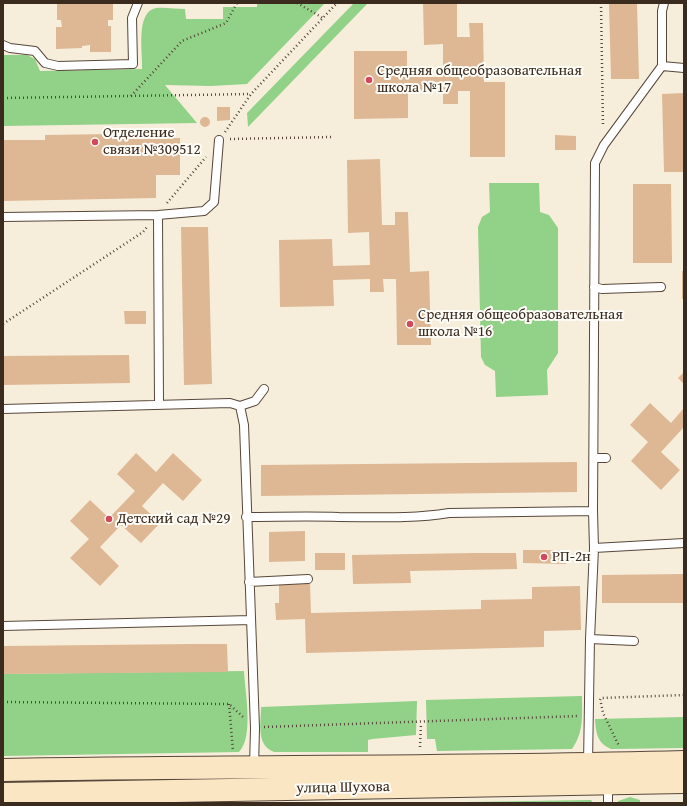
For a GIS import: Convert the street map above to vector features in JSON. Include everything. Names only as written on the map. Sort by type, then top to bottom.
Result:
[{"type":"main road","name":"улица Шухова","points":[[3,770],[588,765],[684,762]]},
{"type":"main road","points":[[588,765],[608,793]]},
{"type":"main road","points":[[253,794],[254,767]]},
{"type":"main road","name":"улица Шухова","points":[[3,794],[608,793],[684,782]]},
{"type":"lane","points":[[3,45],[10,48],[35,52],[45,63],[58,66],[133,64],[132,18],[138,3]]},
{"type":"lane","points":[[588,765],[590,639],[594,548],[595,163],[604,146],[662,66],[664,3]]},
{"type":"lane","points":[[662,66],[684,68]]},
{"type":"lane","points":[[3,217],[158,215],[204,212],[214,202],[219,140]]},
{"type":"lane","points":[[158,215],[159,404]]},
{"type":"lane","points":[[594,287],[602,289],[661,287]]},
{"type":"lane","points":[[3,409],[230,403],[240,406],[255,401],[264,388]]},
{"type":"lane","points":[[240,406],[244,425],[246,517],[255,728],[254,767]]},
{"type":"lane","points":[[594,458],[606,458]]},
{"type":"lane","points":[[246,517],[427,517],[449,513],[593,511]]},
{"type":"lane","points":[[594,548],[684,543]]},
{"type":"lane","points":[[249,582],[308,579]]},
{"type":"lane","points":[[3,626],[251,620]]},
{"type":"lane","points":[[590,639],[634,641]]},
{"type":"path","points":[[130,97],[182,41],[226,22],[237,3]]},
{"type":"path","points":[[297,3],[323,18]]},
{"type":"path","points":[[3,324],[143,232],[219,140],[251,94],[337,3]]},
{"type":"path","points":[[601,3],[604,146]]},
{"type":"path","points":[[3,98],[251,94]]},
{"type":"path","points":[[219,140],[331,137]]},
{"type":"path","points":[[3,702],[229,704],[255,728],[589,716],[601,698],[684,695]]},
{"type":"path","points":[[415,748],[422,747],[421,723]]},
{"type":"green space","points":[[257,3],[325,3],[247,84],[211,86],[165,85],[197,123],[3,126],[3,55],[27,55],[35,59],[40,71],[142,69],[141,44],[143,25],[145,17],[149,11],[156,8],[185,9],[186,19],[223,19],[223,7],[257,7]]},
{"type":"green space","points":[[354,3],[368,3],[248,127],[247,113]]},
{"type":"green space","points":[[489,183],[539,183],[540,212],[549,215],[558,228],[558,353],[547,370],[548,395],[496,397],[495,371],[485,365],[481,357],[478,227],[482,217],[490,212]]},
{"type":"green space","points":[[244,671],[248,714],[244,745],[239,752],[3,756],[3,674]]},
{"type":"green space","points":[[582,696],[582,717],[579,736],[572,749],[437,751],[435,739],[427,739],[426,700]]},
{"type":"green space","points":[[417,701],[416,735],[368,740],[368,752],[274,752],[268,749],[262,739],[260,727],[261,707]]},
{"type":"green space","points":[[684,717],[684,748],[611,749],[606,747],[600,741],[596,729],[595,719]]},
{"type":"green space","points":[[630,797],[640,800],[640,803],[618,803],[618,801]]},
{"type":"green space","points":[[591,800],[593,803],[402,803]]},
{"type":"building","points":[[57,3],[113,3],[113,20],[108,20],[108,26],[111,26],[111,52],[90,52],[90,45],[82,46],[82,48],[56,49],[56,27],[62,27],[61,20],[57,20]]},
{"type":"building","points":[[423,3],[457,3],[457,37],[470,37],[469,23],[483,23],[484,82],[505,82],[505,157],[470,157],[470,91],[458,91],[458,104],[443,104],[443,91],[408,91],[408,118],[354,119],[354,51],[407,51],[407,77],[443,77],[443,44],[424,45]]},
{"type":"building","points":[[609,3],[637,3],[639,79],[611,79]]},
{"type":"building","points":[[684,93],[684,172],[664,172],[662,94]]},
{"type":"building","points":[[217,107],[230,107],[230,120],[217,121]]},
{"type":"building","points":[[203,117],[207,117],[209,118],[209,126],[203,127],[200,124],[200,120]]},
{"type":"building","points":[[112,134],[112,139],[180,138],[180,175],[156,175],[156,198],[3,201],[3,140],[45,140],[45,135]]},
{"type":"building","points":[[555,135],[576,136],[576,150],[555,150]]},
{"type":"building","points":[[380,159],[382,225],[395,225],[395,212],[408,212],[410,272],[429,271],[431,345],[397,345],[396,279],[383,279],[384,292],[370,292],[370,279],[333,280],[334,306],[280,307],[279,240],[332,239],[333,266],[370,265],[369,232],[348,233],[347,160]]},
{"type":"building","points":[[633,184],[671,184],[672,263],[633,263]]},
{"type":"building","points":[[181,227],[208,227],[212,384],[184,385]]},
{"type":"building","points":[[682,271],[684,271],[684,299],[682,299]]},
{"type":"building","points":[[124,311],[146,311],[146,324],[125,324]]},
{"type":"building","points":[[129,355],[130,383],[3,385],[3,356]]},
{"type":"building","points":[[684,372],[684,384],[678,378]]},
{"type":"building","points":[[650,403],[671,423],[684,408],[684,430],[683,428],[661,452],[680,470],[661,490],[631,461],[648,442],[630,425]]},
{"type":"building","points":[[136,453],[156,472],[173,453],[202,480],[183,501],[163,483],[142,506],[160,523],[141,543],[121,525],[100,547],[119,566],[100,586],[70,558],[89,539],[70,521],[90,500],[109,518],[135,491],[117,474]]},
{"type":"building","points":[[577,462],[577,492],[261,496],[261,465]]},
{"type":"building","points":[[305,531],[305,561],[269,562],[269,532]]},
{"type":"building","name":"РП-2н","points":[[523,550],[566,550],[566,564],[523,563]]},
{"type":"building","points":[[315,553],[345,553],[345,570],[315,570]]},
{"type":"building","points":[[516,553],[517,569],[410,571],[411,583],[353,584],[352,555]]},
{"type":"building","points":[[684,574],[684,603],[602,603],[602,575]]},
{"type":"building","points":[[310,583],[311,613],[481,609],[481,600],[532,599],[532,587],[580,586],[581,630],[544,631],[544,647],[306,653],[305,619],[276,620],[275,603],[279,603],[279,584]]},
{"type":"building","points":[[227,644],[228,672],[3,674],[3,646]]},
{"type":"place","name":"Средняя общеобразовательная школа №17","points":[[369,80]]},
{"type":"place","name":"Отделение связи №309512","points":[[95,142]]},
{"type":"place","name":"Средняя общеобразовательная школа №16","points":[[410,324]]},
{"type":"place","name":"Детский сад №29","points":[[109,519]]},
{"type":"place","name":"РП-2н","points":[[544,557]]}]
